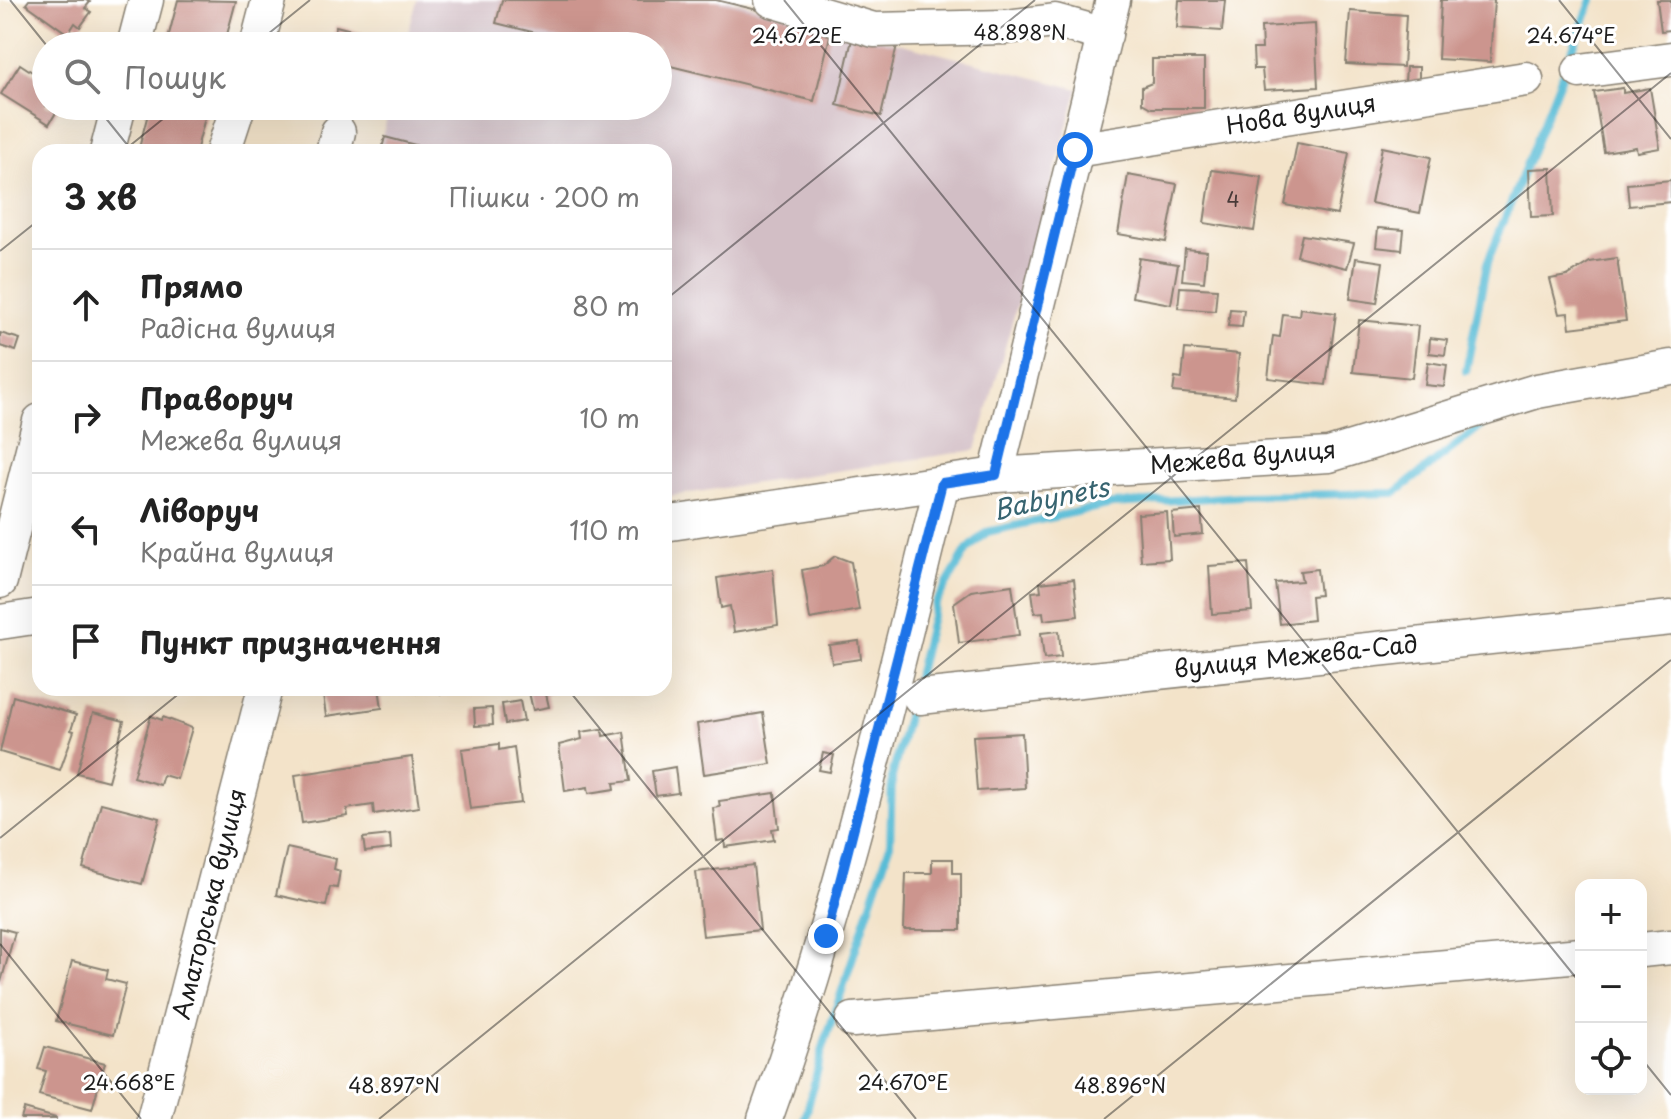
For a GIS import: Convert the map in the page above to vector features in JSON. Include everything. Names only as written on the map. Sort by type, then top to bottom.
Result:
[{"type":"street","points":[[138,32],[146,0]]},
{"type":"street","points":[[261,32],[269,0]]},
{"type":"street","points":[[772,0],[874,30],[1006,27],[1055,21],[1105,35]]},
{"type":"street","points":[[996,475],[1113,0]]},
{"type":"street","points":[[1580,71],[1671,59]]},
{"type":"street","name":"Нова вулиця","points":[[1075,150],[1526,79]]},
{"type":"street","points":[[109,144],[115,120]]},
{"type":"street","points":[[226,144],[233,120]]},
{"type":"street","name":"Межева вулиця","points":[[672,523],[996,475],[1329,455],[1537,391],[1671,367]]},
{"type":"street","points":[[0,581],[32,453]]},
{"type":"street","points":[[765,1119],[805,1007],[835,906],[942,483]]},
{"type":"street","points":[[0,622],[32,617]]},
{"type":"street","name":"вулиця Межева-Сад","points":[[920,697],[1671,618]]},
{"type":"street","name":"Аматорська вулиця","points":[[154,1119],[263,696]]},
{"type":"street","points":[[1647,949],[1671,947]]},
{"type":"street","points":[[853,1020],[1575,956]]},
{"type":"shaded area","points":[[417,0],[730,0],[1078,89],[976,450],[672,496],[672,144],[380,144],[386,120],[672,120],[672,32],[409,32]]},
{"type":"building","points":[[29,0],[86,0],[90,2],[85,8],[91,12],[80,27],[75,23],[69,32],[65,32],[26,4]]},
{"type":"building","points":[[178,0],[236,1],[228,32],[170,32]]},
{"type":"building","points":[[502,0],[716,0],[832,28],[814,101],[672,66],[672,32],[532,32],[496,23]]},
{"type":"building","points":[[1179,0],[1225,0],[1222,31],[1177,28]]},
{"type":"building","points":[[1441,0],[1494,0],[1490,62],[1438,59]]},
{"type":"building","points":[[1657,0],[1671,0],[1671,30],[1661,31]]},
{"type":"building","points":[[1350,11],[1406,15],[1403,67],[1346,64]]},
{"type":"building","points":[[1315,24],[1318,87],[1264,90],[1262,69],[1254,69],[1253,49],[1262,49],[1261,27]]},
{"type":"building","points":[[336,26],[359,32],[334,32]]},
{"type":"building","points":[[853,35],[897,45],[881,116],[837,105]]},
{"type":"building","points":[[1152,59],[1204,59],[1204,108],[1151,108],[1142,103],[1142,87],[1152,83]]},
{"type":"building","points":[[20,64],[32,72],[32,113],[1,94]]},
{"type":"building","points":[[1406,67],[1419,67],[1419,83],[1405,82]]},
{"type":"building","points":[[1623,88],[1623,93],[1650,88],[1660,148],[1637,152],[1636,147],[1604,152],[1594,92]]},
{"type":"building","points":[[146,120],[204,120],[198,144],[140,144]]},
{"type":"building","points":[[385,137],[412,144],[383,144]]},
{"type":"building","points":[[1297,143],[1349,153],[1337,215],[1285,205]]},
{"type":"building","points":[[1382,147],[1431,157],[1420,213],[1371,203]]},
{"type":"building","points":[[1551,168],[1553,216],[1531,217],[1529,169]]},
{"type":"building","points":[[1212,170],[1262,177],[1254,231],[1204,223]]},
{"type":"building","points":[[1128,175],[1177,184],[1166,242],[1118,234]]},
{"type":"building","points":[[1671,180],[1671,202],[1629,206],[1627,184]]},
{"type":"building","points":[[1378,228],[1404,230],[1402,250],[1376,247]]},
{"type":"building","points":[[1302,235],[1354,243],[1347,268],[1297,256]]},
{"type":"building","points":[[1185,249],[1207,251],[1204,282],[1182,280]]},
{"type":"building","points":[[1139,258],[1178,264],[1171,304],[1132,297]]},
{"type":"building","points":[[1356,258],[1383,262],[1377,303],[1350,299]]},
{"type":"building","points":[[1617,258],[1626,321],[1570,328],[1568,313],[1559,314],[1550,279],[1567,276],[1590,262]]},
{"type":"building","points":[[1180,287],[1217,289],[1215,311],[1178,308]]},
{"type":"building","points":[[1300,308],[1336,313],[1326,385],[1268,378],[1273,336],[1280,337],[1283,314],[1299,316]]},
{"type":"building","points":[[1230,309],[1244,310],[1242,327],[1228,326]]},
{"type":"building","points":[[1359,320],[1418,326],[1412,378],[1353,372]]},
{"type":"building","points":[[0,333],[20,339],[16,351],[0,346]]},
{"type":"building","points":[[1430,338],[1447,340],[1445,355],[1429,353]]},
{"type":"building","points":[[1185,349],[1239,354],[1235,398],[1173,392],[1175,378],[1182,379]]},
{"type":"building","points":[[1428,362],[1447,365],[1444,387],[1425,385]]},
{"type":"building","points":[[1201,510],[1203,534],[1174,537],[1172,513]]},
{"type":"building","points":[[1167,512],[1170,559],[1141,561],[1138,514]]},
{"type":"building","points":[[835,556],[851,562],[859,610],[810,619],[802,570],[823,566]]},
{"type":"building","points":[[1248,563],[1252,611],[1212,614],[1209,566]]},
{"type":"building","points":[[773,569],[778,625],[734,632],[730,606],[721,608],[717,578]]},
{"type":"building","points":[[1317,569],[1320,595],[1311,596],[1313,620],[1280,624],[1275,583],[1302,581],[1300,571]]},
{"type":"building","points":[[1074,579],[1078,616],[1044,620],[1043,612],[1035,613],[1032,592],[1041,591],[1040,583]]},
{"type":"building","points":[[1012,585],[1019,635],[959,643],[954,603],[971,591]]},
{"type":"building","points":[[1059,631],[1061,657],[1044,659],[1041,633]]},
{"type":"building","points":[[859,641],[861,659],[832,663],[829,645]]},
{"type":"building","points":[[13,696],[76,715],[71,730],[74,731],[60,770],[0,752]]},
{"type":"building","points":[[323,696],[380,696],[382,708],[326,716]]},
{"type":"building","points":[[530,696],[546,696],[549,707],[533,710]]},
{"type":"building","points":[[520,701],[524,721],[505,724],[502,704]]},
{"type":"building","points":[[492,708],[493,725],[475,726],[474,709]]},
{"type":"building","points":[[93,713],[124,721],[108,781],[77,773]]},
{"type":"building","points":[[763,713],[771,764],[704,774],[697,724]]},
{"type":"building","points":[[151,716],[162,720],[163,717],[192,728],[177,779],[163,775],[160,785],[133,777]]},
{"type":"building","points":[[602,729],[603,736],[624,732],[631,781],[614,783],[615,789],[589,793],[588,787],[565,791],[559,745],[582,739],[581,732]]},
{"type":"building","points":[[1022,733],[1025,788],[977,791],[973,736]]},
{"type":"building","points":[[499,744],[499,750],[514,747],[521,803],[470,809],[462,749]]},
{"type":"building","points":[[823,753],[834,755],[830,772],[819,770]]},
{"type":"building","points":[[412,757],[419,807],[374,814],[373,805],[347,809],[348,816],[302,823],[295,775]]},
{"type":"building","points":[[675,767],[678,793],[656,796],[652,771]]},
{"type":"building","points":[[775,793],[779,828],[772,829],[774,840],[725,847],[724,840],[717,841],[713,808],[720,807],[719,801]]},
{"type":"building","points":[[101,803],[160,818],[142,884],[83,868]]},
{"type":"building","points":[[390,835],[391,849],[365,852],[363,838]]},
{"type":"building","points":[[287,848],[336,859],[334,869],[340,871],[337,888],[330,887],[326,906],[276,895]]},
{"type":"building","points":[[932,859],[953,859],[953,873],[961,873],[961,930],[904,930],[906,873],[932,873]]},
{"type":"building","points":[[753,865],[760,930],[703,936],[696,872]]},
{"type":"building","points":[[0,928],[15,932],[1,982],[0,982]]},
{"type":"building","points":[[72,961],[108,970],[106,979],[126,984],[113,1035],[56,1021]]},
{"type":"building","points":[[45,1047],[105,1063],[92,1109],[39,1095],[46,1071],[38,1069]]},
{"type":"building","points":[[24,1109],[56,1118],[56,1119],[21,1119]]},
{"type":"waterway","name":"Babynets","points":[[1466,371],[1487,263],[1592,0]]},
{"type":"waterway","name":"Babynets","points":[[805,1119],[823,1048],[890,845],[892,777],[935,604],[967,550],[987,532],[1112,504],[1241,496],[1395,493],[1481,426]]},
{"type":"route","points":[[826,936],[942,483],[996,475],[1075,150]]}]
